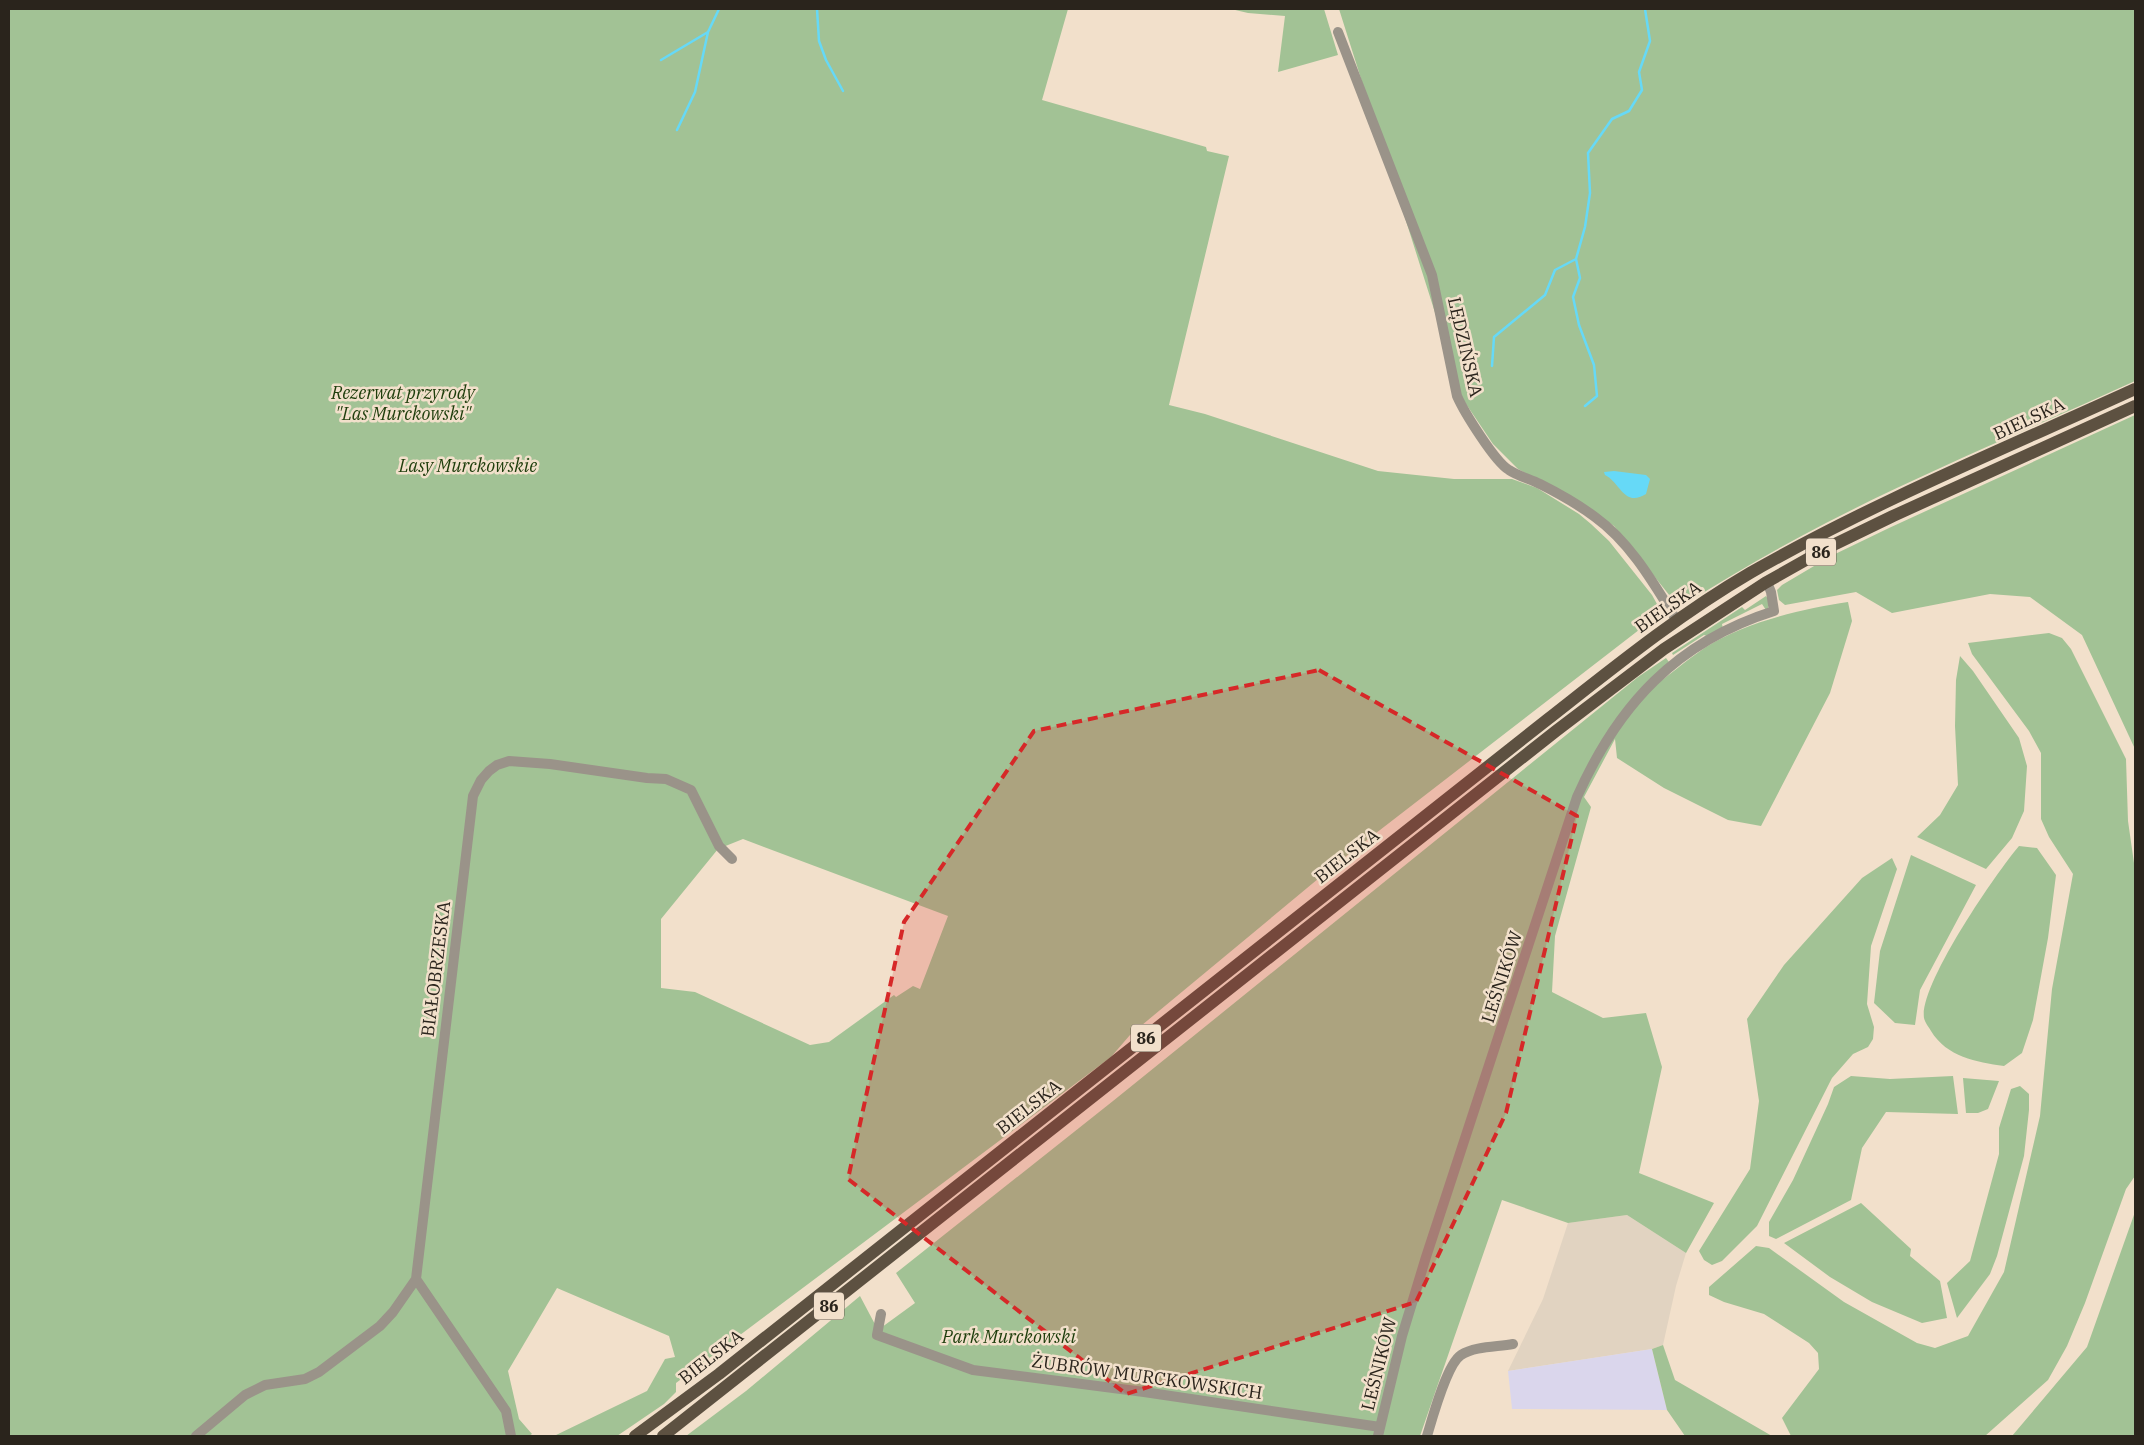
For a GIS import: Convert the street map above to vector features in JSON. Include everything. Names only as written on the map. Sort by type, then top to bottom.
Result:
[{"type":"main road","name":"BIELSKA","points":[[635,1436],[719,1374],[1548,719],[1677,621],[1749,574],[1818,536],[2135,389]]},
{"type":"main road","name":"BIELSKA","points":[[663,1436],[1624,678],[1705,620],[1827,548],[2135,406]]},
{"type":"street","name":"LĘDZIŃSKA","points":[[1338,32],[1432,275],[1457,396],[1463,411],[1507,470],[1542,485],[1595,516],[1618,536],[1646,573],[1677,621]]},
{"type":"street","name":"LEŚNIKÓW","points":[[1379,1432],[1402,1336],[1426,1257],[1577,797],[1612,731],[1652,682],[1715,637],[1738,624],[1774,611],[1771,592],[1767,582]]},
{"type":"street","name":"BIAŁOBRZESKA","points":[[416,1279],[474,796],[480,780],[497,765],[509,762],[550,764],[666,779],[691,790],[719,846],[732,859]]},
{"type":"street","points":[[196,1436],[244,1395],[265,1385],[305,1379],[319,1372],[380,1326],[393,1312],[416,1279],[506,1411],[511,1436]]},
{"type":"street","name":"ŻUBRÓW MURCKOWSKICH","points":[[881,1314],[877,1335],[973,1370],[1144,1392],[1379,1432]]},
{"type":"street","points":[[1427,1436],[1448,1374],[1460,1356],[1474,1350],[1514,1344]]},
{"type":"highlighted area","points":[[1319,670],[1577,816],[1506,1113],[1416,1302],[1126,1394],[848,1179],[904,922],[1034,731]]},
{"type":"shaded area","points":[[1627,1215],[1686,1253],[1676,1286],[1663,1345],[1652,1349],[1508,1371],[1543,1299],[1568,1223]]},
{"type":"shaded area","points":[[1652,1349],[1667,1410],[1512,1409],[1508,1371]]},
{"type":"green space","name":"Lasy Murckowskie","points":[[9,9],[1068,9],[1042,100],[1206,147],[1207,151],[1229,156],[1169,405],[1205,414],[1378,471],[1454,479],[1512,479],[1537,488],[1579,514],[1609,541],[1657,604],[1657,616],[1336,864],[1130,1035],[1111,1057],[676,1383],[676,1392],[664,1404],[617,1436],[554,1436],[647,1391],[665,1359],[675,1357],[669,1336],[557,1288],[508,1371],[519,1419],[532,1434],[529,1436],[9,1436]],"holes":[[[743,839],[948,916],[920,989],[913,986],[896,997],[894,995],[829,1042],[810,1045],[695,992],[661,988],[661,919],[718,849]]]},
{"type":"green space","points":[[1231,9],[1324,9],[1338,55],[1278,72],[1285,16],[1248,13]]},
{"type":"green space","points":[[1339,9],[2135,9],[2135,381],[1864,504],[1772,552],[1685,604],[1674,601],[1614,526],[1574,499],[1518,469],[1493,444],[1462,398]]},
{"type":"green space","points":[[2135,415],[2135,749],[2082,635],[2030,597],[1990,594],[1892,613],[1856,592],[1785,605],[1779,600],[1777,590],[1782,585],[1831,556]]},
{"type":"green space","points":[[1766,596],[1769,601],[1768,609],[1766,610],[1762,604],[1722,624],[1723,629],[1707,636],[1704,635],[1673,655],[1672,653],[1742,607],[1745,610]]},
{"type":"green space","name":"Park Murckowski","points":[[1848,602],[1852,621],[1830,693],[1761,826],[1728,820],[1664,788],[1617,758],[1615,739],[1584,797],[1591,807],[1555,936],[1552,992],[1603,1018],[1646,1013],[1662,1067],[1639,1173],[1714,1203],[1686,1253],[1627,1215],[1568,1223],[1502,1200],[1420,1436],[686,1436],[746,1391],[860,1296],[878,1330],[915,1303],[896,1273],[1113,1101],[1638,677],[1666,658],[1669,662],[1645,693],[1706,647],[1738,630],[1812,608]]},
{"type":"green space","points":[[2049,633],[2062,638],[2071,649],[2126,759],[2128,821],[2135,870],[2135,1176],[2126,1189],[2085,1303],[2067,1346],[2048,1380],[1985,1436],[1791,1436],[1782,1418],[1819,1369],[1818,1353],[1809,1343],[1764,1314],[1724,1302],[1709,1295],[1709,1287],[1756,1246],[1769,1248],[1844,1302],[1917,1343],[1935,1348],[1968,1336],[2004,1272],[2040,1116],[2052,989],[2073,874],[2049,837],[2041,819],[2041,753],[2029,731],[1972,654],[1968,643]]},
{"type":"green space","points":[[1960,656],[1973,671],[2019,738],[2027,766],[2024,811],[2012,838],[1986,869],[1917,837],[1940,815],[1958,785],[1955,726],[1956,680]]},
{"type":"green space","points":[[2019,846],[2037,848],[2056,875],[2048,938],[2033,1020],[2022,1053],[2004,1066],[1983,1063],[1963,1057],[1945,1047],[1927,1025],[1924,1018],[1926,1002],[1946,956],[1978,904]]},
{"type":"green space","points":[[1911,855],[1976,885],[1920,990],[1915,1025],[1895,1023],[1874,1003],[1880,951]]},
{"type":"green space","points":[[1892,858],[1897,869],[1871,946],[1867,1004],[1874,1027],[1873,1039],[1868,1047],[1853,1054],[1832,1078],[1757,1226],[1722,1261],[1712,1265],[1704,1260],[1699,1251],[1750,1169],[1759,1101],[1747,1019],[1784,965],[1862,878]]},
{"type":"green space","points":[[1851,1076],[1890,1079],[1953,1076],[1958,1114],[1886,1112],[1862,1148],[1851,1200],[1776,1239],[1769,1236],[1769,1222],[1793,1180],[1834,1087]]},
{"type":"green space","points":[[1963,1078],[1999,1081],[1988,1109],[1978,1113],[1966,1113]]},
{"type":"green space","points":[[2020,1086],[2029,1094],[2024,1156],[1997,1256],[1990,1274],[1957,1318],[1947,1283],[1970,1261],[1999,1154],[1999,1128],[2011,1089]]},
{"type":"green space","points":[[1861,1203],[1911,1249],[1910,1256],[1940,1281],[1947,1318],[1922,1323],[1872,1302],[1830,1277],[1784,1243]]},
{"type":"green space","points":[[2135,1212],[2135,1436],[2012,1436],[2087,1347]]},
{"type":"green space","points":[[1663,1345],[1675,1380],[1772,1436],[1685,1436],[1667,1410],[1652,1349]]},
{"type":"water","points":[[1614,471],[1646,475],[1650,479],[1646,494],[1632,498],[1627,496],[1604,472]]},
{"type":"waterway","points":[[661,60],[708,32],[719,9]]},
{"type":"waterway","points":[[817,9],[819,41],[826,60],[843,91]]},
{"type":"waterway","points":[[1585,406],[1597,396],[1594,365],[1579,325],[1573,297],[1580,278],[1576,259],[1585,227],[1590,193],[1588,153],[1612,119],[1629,111],[1642,90],[1639,72],[1650,41],[1645,9]]},
{"type":"waterway","points":[[677,130],[695,92],[708,32]]},
{"type":"waterway","points":[[1492,366],[1494,337],[1545,295],[1555,270],[1576,259]]},
{"type":"park label","name":"Rezerwat przyrody \"Las Murckowski\"","points":[[403,403]]}]
